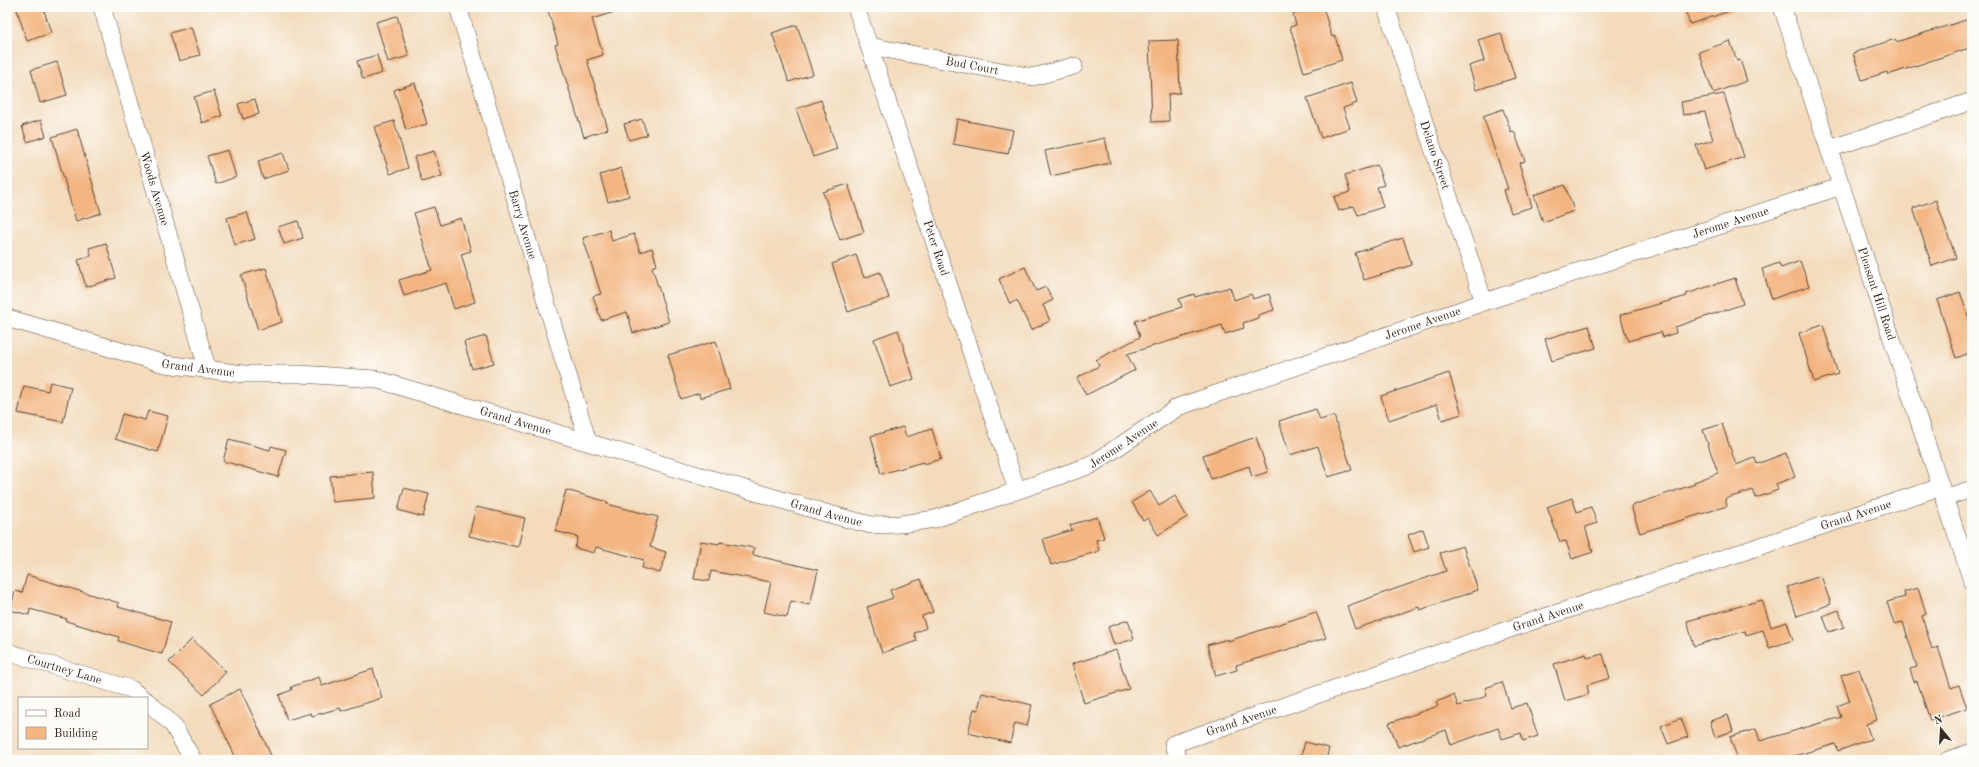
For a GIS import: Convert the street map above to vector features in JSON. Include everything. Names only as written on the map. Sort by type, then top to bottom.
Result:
[{"type":"street","name":"Woods Avenue","points":[[102,7],[208,370]]},
{"type":"street","name":"Barry Avenue","points":[[458,7],[588,442]]},
{"type":"street","name":"Peter Road","points":[[856,7],[1017,490]]},
{"type":"street","name":"Delano Street","points":[[1386,7],[1484,302]]},
{"type":"street","name":"Pleasant Hill Road","points":[[1782,7],[1972,581]]},
{"type":"street","name":"Bud Court","points":[[869,46],[1033,77],[1074,66]]},
{"type":"street","points":[[1830,149],[1972,101]]},
{"type":"street","name":"Jerome Avenue","points":[[1017,490],[1091,465],[1178,407],[1484,302],[1842,186]]},
{"type":"street","name":"Grand Avenue","points":[[7,318],[164,364],[208,370],[375,379],[871,524],[901,524],[935,519],[1017,490]]},
{"type":"street","name":"Grand Avenue","points":[[1178,760],[1173,744],[1536,620],[1942,492],[1972,489]]},
{"type":"street","name":"Courtney Lane","points":[[7,652],[131,689],[141,697]]},
{"type":"street","points":[[148,702],[173,725],[193,760]]},
{"type":"street","points":[[1948,760],[1972,752]]},
{"type":"building","points":[[16,7],[43,7],[51,33],[27,41]]},
{"type":"building","points":[[547,7],[620,7],[621,10],[592,19],[603,55],[587,60],[608,129],[584,137],[555,45],[558,44]]},
{"type":"building","points":[[1316,7],[1323,7],[1332,37],[1335,36],[1342,60],[1304,72],[1290,27],[1296,25],[1293,14]]},
{"type":"building","points":[[1684,7],[1733,7],[1733,10],[1690,24]]},
{"type":"building","points":[[397,16],[409,56],[388,62],[376,22]]},
{"type":"building","points":[[1972,18],[1972,47],[1888,75],[1887,72],[1862,80],[1853,53],[1895,39],[1896,42]]},
{"type":"building","points":[[797,25],[813,74],[789,82],[772,33]]},
{"type":"building","points":[[191,27],[200,55],[179,61],[170,33]]},
{"type":"building","points":[[1501,33],[1515,78],[1476,90],[1469,66],[1484,61],[1478,40]]},
{"type":"building","points":[[1178,40],[1180,93],[1168,94],[1169,121],[1152,122],[1149,41]]},
{"type":"building","points":[[1730,41],[1737,61],[1740,60],[1747,81],[1713,93],[1699,52]]},
{"type":"building","points":[[377,55],[382,73],[363,79],[357,61]]},
{"type":"building","points":[[57,62],[67,95],[40,103],[31,70]]},
{"type":"building","points":[[415,83],[427,124],[406,130],[394,90]]},
{"type":"building","points":[[1351,83],[1357,103],[1343,108],[1350,128],[1321,138],[1307,98]]},
{"type":"building","points":[[214,91],[222,116],[202,123],[194,97]]},
{"type":"building","points":[[1724,94],[1744,157],[1704,170],[1696,145],[1713,140],[1705,112],[1683,115],[1681,102]]},
{"type":"building","points":[[255,99],[259,114],[243,119],[238,104]]},
{"type":"building","points":[[821,100],[837,149],[813,157],[796,109]]},
{"type":"building","points":[[1503,109],[1511,132],[1514,131],[1525,161],[1519,163],[1532,207],[1511,213],[1504,190],[1508,189],[1483,116]]},
{"type":"building","points":[[642,119],[647,135],[629,140],[624,124]]},
{"type":"building","points":[[957,119],[1013,130],[1008,154],[953,144]]},
{"type":"building","points":[[41,120],[46,136],[27,142],[22,126]]},
{"type":"building","points":[[394,121],[408,168],[390,174],[374,127]]},
{"type":"building","points":[[77,129],[101,213],[76,221],[52,137]]},
{"type":"building","points":[[1105,138],[1110,163],[1051,176],[1045,151]]},
{"type":"building","points":[[228,150],[236,177],[216,184],[207,156]]},
{"type":"building","points":[[434,151],[442,176],[422,182],[414,157]]},
{"type":"building","points":[[283,153],[289,170],[263,179],[258,161]]},
{"type":"building","points":[[1377,165],[1384,185],[1377,187],[1383,207],[1358,215],[1354,206],[1339,211],[1334,197],[1350,192],[1345,175]]},
{"type":"building","points":[[621,168],[629,196],[608,202],[600,175]]},
{"type":"building","points":[[848,184],[864,232],[840,240],[823,192]]},
{"type":"building","points":[[1565,185],[1574,211],[1543,222],[1534,195]]},
{"type":"building","points":[[1936,200],[1956,258],[1932,266],[1913,208]]},
{"type":"building","points":[[434,207],[440,225],[461,218],[471,251],[461,254],[475,302],[454,309],[446,283],[404,296],[399,280],[432,270],[414,213]]},
{"type":"building","points":[[247,212],[255,239],[235,245],[227,218]]},
{"type":"building","points":[[298,221],[303,238],[284,244],[278,227]]},
{"type":"building","points":[[609,230],[612,241],[634,234],[640,252],[652,248],[657,265],[652,267],[669,322],[633,333],[627,312],[601,320],[593,296],[601,294],[583,238]]},
{"type":"building","points":[[1403,238],[1412,265],[1364,280],[1355,253]]},
{"type":"building","points":[[106,243],[116,278],[86,287],[78,260],[91,256],[89,248]]},
{"type":"building","points":[[856,255],[864,278],[880,272],[889,298],[848,312],[832,264]]},
{"type":"building","points":[[1800,261],[1809,286],[1772,299],[1762,269],[1779,263],[1781,268]]},
{"type":"building","points":[[1025,267],[1036,291],[1046,287],[1053,300],[1043,305],[1050,321],[1031,330],[1017,300],[1010,304],[999,279]]},
{"type":"building","points":[[266,268],[282,322],[258,330],[241,275]]},
{"type":"building","points":[[1735,278],[1743,304],[1675,327],[1676,333],[1663,337],[1661,332],[1628,341],[1620,315],[1687,296],[1686,294]]},
{"type":"building","points":[[1230,287],[1234,300],[1251,294],[1253,299],[1269,294],[1274,310],[1258,315],[1258,318],[1243,323],[1244,328],[1225,334],[1222,325],[1127,354],[1135,370],[1086,395],[1077,378],[1099,366],[1096,360],[1140,337],[1135,321],[1182,307],[1179,299],[1194,294],[1195,297]]},
{"type":"building","points":[[1960,292],[1972,328],[1972,352],[1956,358],[1937,300]]},
{"type":"building","points":[[1823,325],[1838,374],[1814,382],[1799,333]]},
{"type":"building","points":[[1589,326],[1596,348],[1552,361],[1545,339]]},
{"type":"building","points":[[898,330],[914,379],[890,387],[874,339]]},
{"type":"building","points":[[486,336],[494,363],[472,369],[464,342]]},
{"type":"building","points":[[716,341],[730,389],[700,398],[699,393],[681,399],[668,355]]},
{"type":"building","points":[[1449,373],[1462,414],[1442,420],[1437,404],[1389,420],[1381,396]]},
{"type":"building","points":[[50,382],[71,387],[63,422],[18,413],[24,386],[48,391]]},
{"type":"building","points":[[1316,409],[1320,420],[1334,416],[1352,470],[1328,477],[1318,446],[1290,455],[1279,421]]},
{"type":"building","points":[[148,411],[168,416],[158,452],[115,439],[122,414],[145,420]]},
{"type":"building","points":[[1722,424],[1736,465],[1755,458],[1757,464],[1786,453],[1795,477],[1776,484],[1778,490],[1756,498],[1753,490],[1725,499],[1727,506],[1640,533],[1631,506],[1695,484],[1694,482],[1718,473],[1703,430]]},
{"type":"building","points":[[903,427],[906,437],[932,429],[941,459],[924,464],[923,462],[881,474],[871,436]]},
{"type":"building","points":[[1256,437],[1268,472],[1252,477],[1249,466],[1211,479],[1203,455]]},
{"type":"building","points":[[229,439],[270,450],[271,446],[286,450],[278,477],[223,461]]},
{"type":"building","points":[[373,472],[375,498],[333,502],[330,476]]},
{"type":"building","points":[[404,488],[429,494],[423,517],[398,510]]},
{"type":"building","points":[[566,490],[608,502],[607,504],[658,517],[650,547],[666,552],[660,573],[642,568],[644,560],[596,547],[594,553],[575,548],[578,537],[555,531]]},
{"type":"building","points":[[1150,491],[1159,506],[1175,496],[1187,517],[1158,535],[1148,518],[1143,521],[1132,502]]},
{"type":"building","points":[[1572,498],[1577,512],[1591,507],[1597,523],[1585,527],[1593,552],[1572,559],[1566,541],[1560,542],[1547,507]]},
{"type":"building","points":[[476,507],[525,518],[518,547],[469,536]]},
{"type":"building","points":[[1097,517],[1104,538],[1096,540],[1099,551],[1051,565],[1043,539],[1072,530],[1070,525]]},
{"type":"building","points":[[1423,529],[1429,547],[1414,552],[1408,535]]},
{"type":"building","points":[[701,541],[719,544],[720,542],[754,548],[753,555],[818,570],[810,605],[791,601],[787,617],[764,612],[771,582],[711,571],[709,581],[694,579]]},
{"type":"building","points":[[1463,546],[1478,590],[1420,610],[1419,607],[1355,629],[1347,606],[1446,571],[1440,553]]},
{"type":"building","points":[[27,575],[119,603],[118,607],[171,622],[162,654],[118,641],[119,637],[66,621],[67,619],[30,609],[29,615],[10,610],[15,591],[22,593]]},
{"type":"building","points":[[1821,576],[1831,604],[1797,616],[1787,587]]},
{"type":"building","points":[[921,579],[933,612],[922,616],[926,628],[914,633],[917,641],[882,653],[867,607],[893,598],[890,590]]},
{"type":"building","points":[[1918,588],[1926,614],[1922,616],[1932,649],[1938,647],[1951,688],[1959,685],[1967,708],[1930,720],[1917,681],[1914,682],[1910,669],[1917,667],[1903,622],[1894,624],[1887,602],[1905,597],[1904,592]]},
{"type":"building","points":[[1762,600],[1771,627],[1787,622],[1793,640],[1769,648],[1763,630],[1746,635],[1745,631],[1694,646],[1687,621]]},
{"type":"building","points":[[1839,610],[1844,627],[1829,632],[1823,616]]},
{"type":"building","points":[[1316,612],[1326,638],[1236,665],[1237,670],[1216,676],[1207,645],[1228,639],[1228,641]]},
{"type":"building","points":[[1128,620],[1134,639],[1114,645],[1108,627]]},
{"type":"building","points":[[192,639],[226,672],[204,695],[169,662]]},
{"type":"building","points":[[1116,650],[1129,689],[1084,703],[1072,664]]},
{"type":"building","points":[[1586,654],[1587,658],[1603,654],[1610,678],[1587,685],[1589,694],[1565,701],[1554,664]]},
{"type":"building","points":[[373,669],[382,698],[341,711],[340,708],[312,716],[311,713],[287,720],[279,695],[292,690],[291,687],[319,677],[322,686]]},
{"type":"building","points":[[1859,669],[1877,720],[1866,724],[1871,739],[1838,751],[1835,744],[1781,760],[1738,760],[1730,737],[1756,729],[1760,741],[1841,717],[1837,706],[1850,701],[1841,675]]},
{"type":"building","points":[[1502,682],[1511,708],[1527,703],[1538,736],[1523,741],[1521,733],[1502,739],[1498,728],[1451,745],[1446,730],[1398,747],[1389,723],[1438,706],[1436,702],[1454,695],[1458,706],[1487,696],[1485,688]]},
{"type":"building","points":[[240,689],[273,760],[237,760],[210,704]]},
{"type":"building","points":[[982,693],[1032,705],[1027,726],[1015,723],[1010,743],[968,733],[974,709],[978,710]]},
{"type":"building","points":[[1728,715],[1733,731],[1715,737],[1710,721]]},
{"type":"building","points":[[1681,718],[1688,737],[1668,744],[1661,726]]},
{"type":"building","points":[[1305,742],[1329,748],[1326,760],[1300,760]]}]
